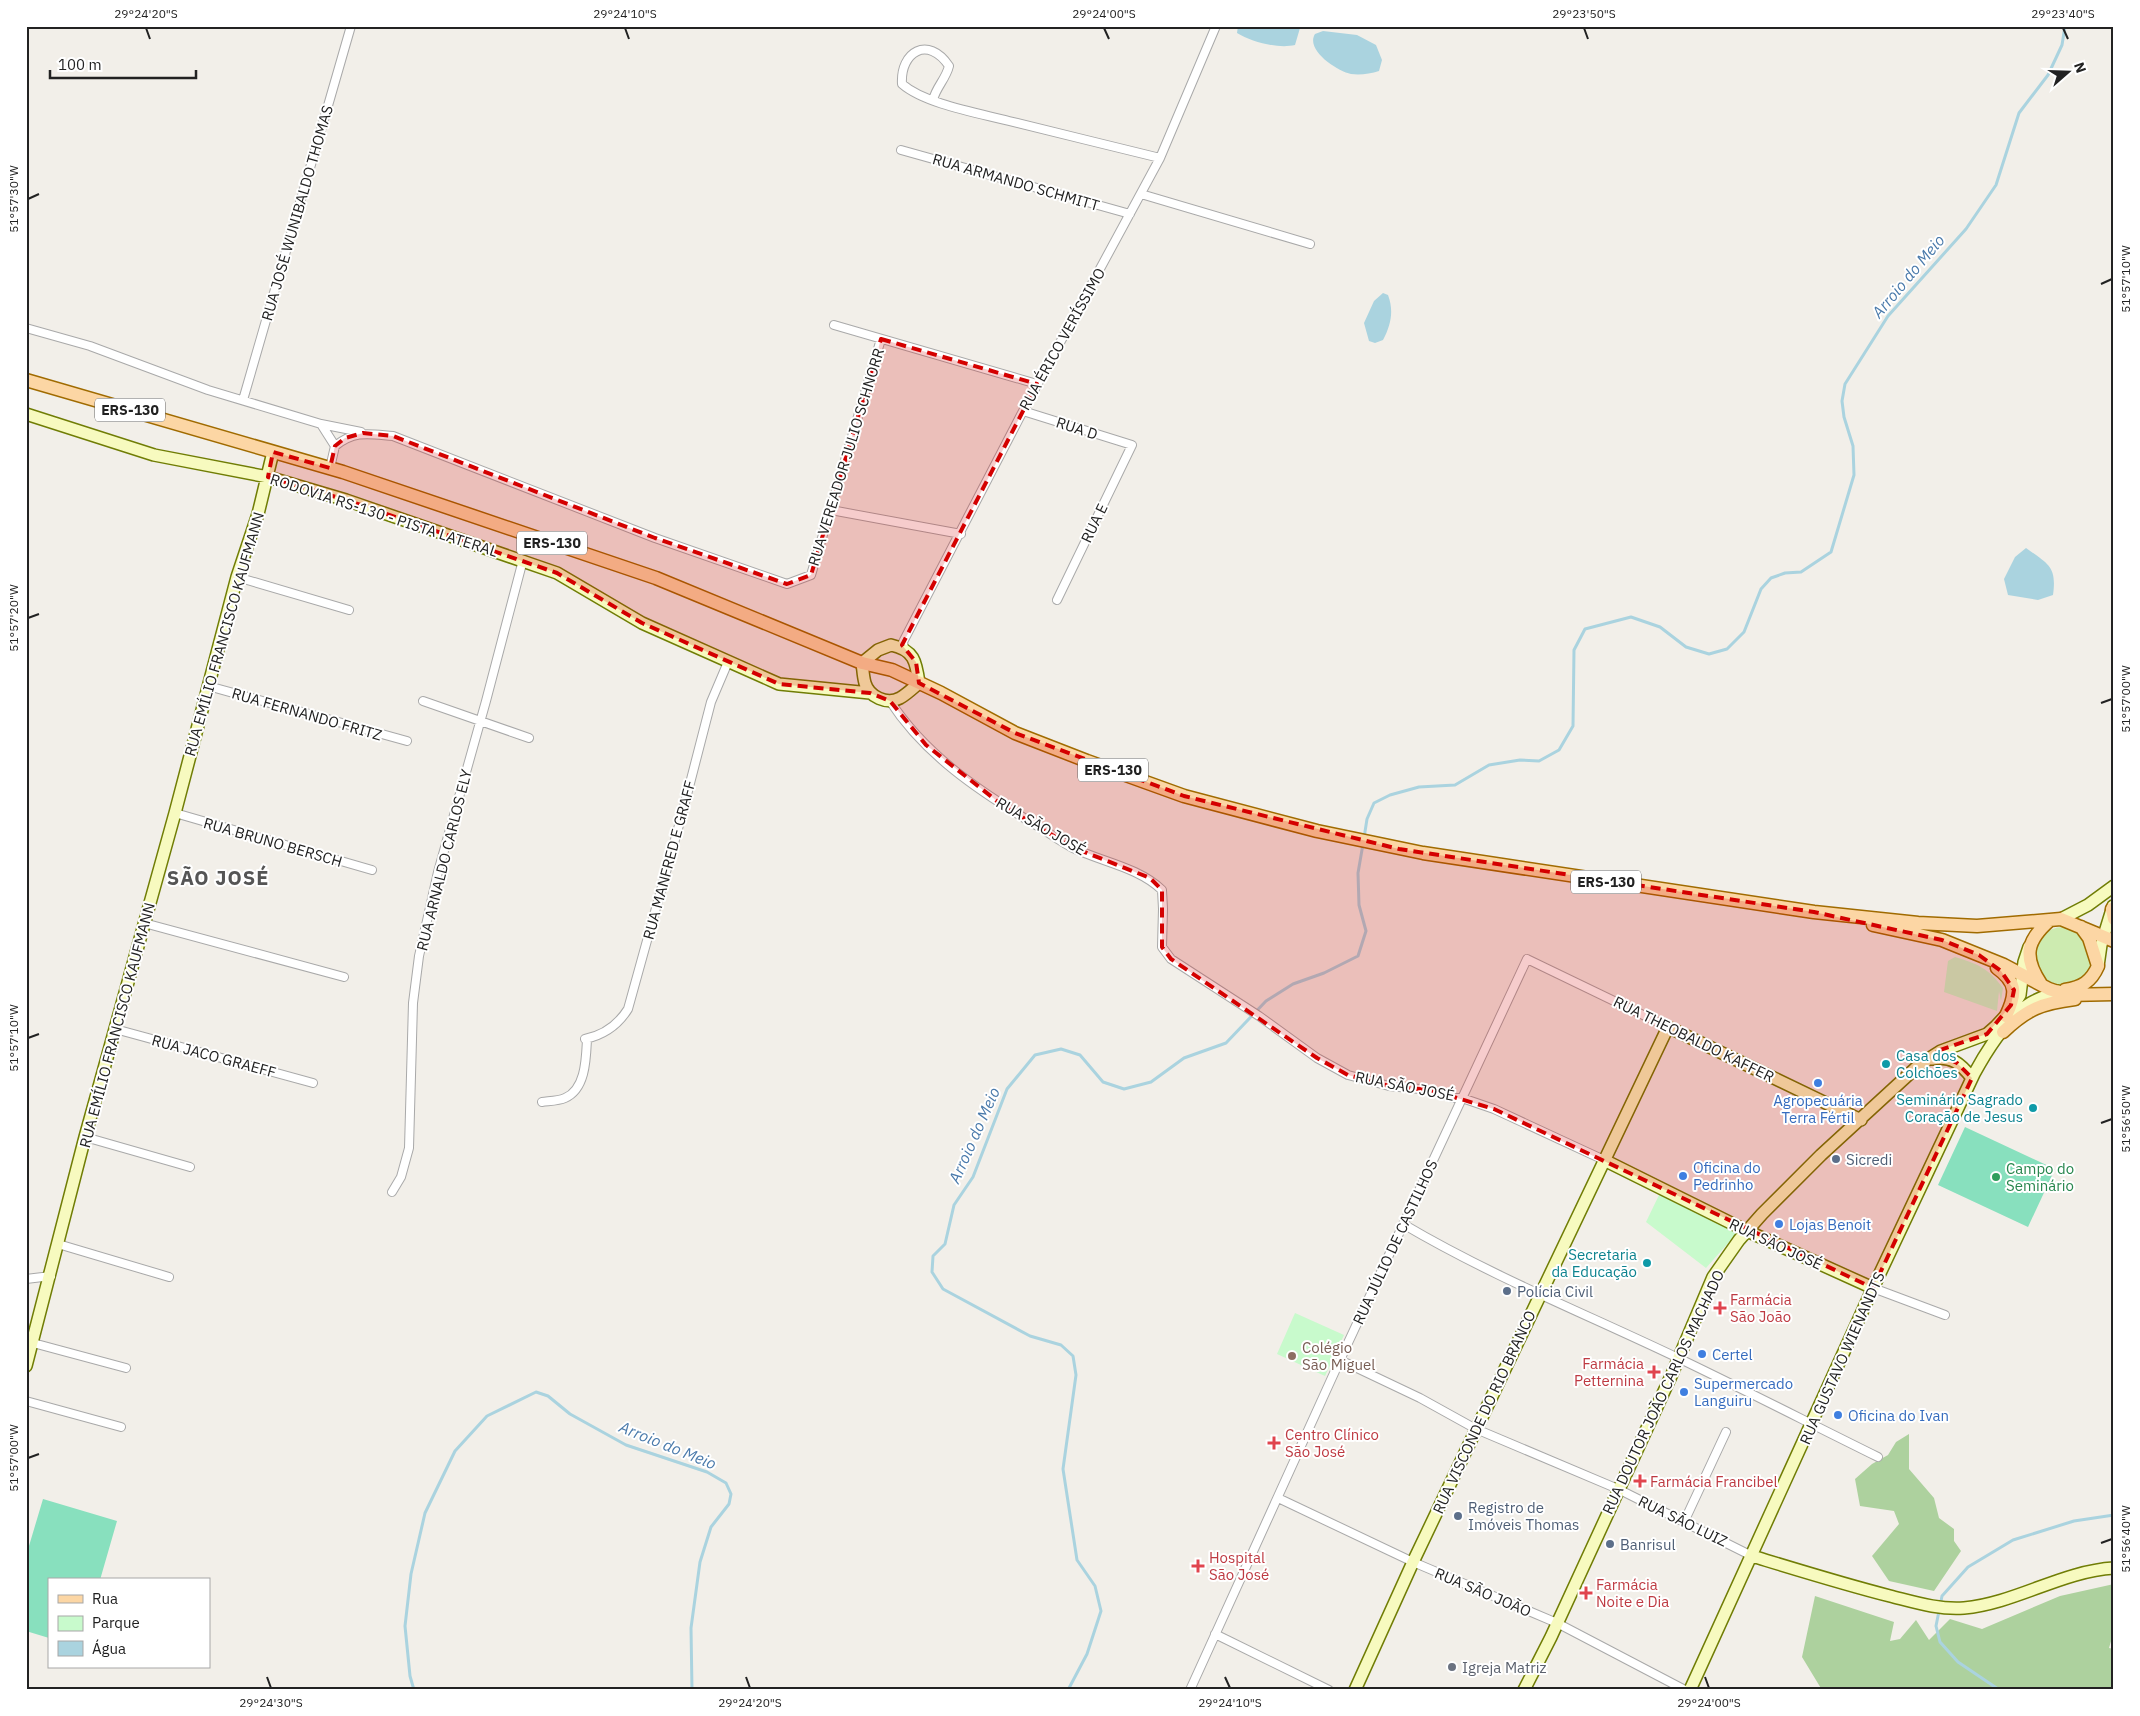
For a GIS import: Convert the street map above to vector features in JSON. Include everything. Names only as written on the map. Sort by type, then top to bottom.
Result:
[{"type":"main road","name":"ERS-130","points":[[26,380],[330,468],[656,578],[862,663],[892,670],[1016,733],[1184,796],[1317,831],[1399,849],[1578,878],[1814,912],[1918,923],[1977,926],[2056,919],[2081,926],[2109,938]]},
{"type":"main road","name":"ERS-130","points":[[1814,912],[1942,940],[2004,965],[2023,976],[2067,995],[2114,994]]},
{"type":"main road","points":[[2041,984],[2032,966],[2030,944],[2034,936],[2056,919]]},
{"type":"main road","points":[[2058,991],[2079,988],[2089,982],[2098,966],[2089,938],[2081,926]]},
{"type":"main road","points":[[1979,955],[2011,981],[2014,990],[2011,1005],[2006,1016]]},
{"type":"main road","points":[[1999,1029],[2040,1006],[2114,994]]},
{"type":"street","name":"RUA JOSÉ WUNIBALDO THOMAS","points":[[243,400],[350,26]]},
{"type":"street","name":"RUA ÉRICO VERÍSSIMO","points":[[904,648],[903,642],[961,534],[1037,384],[1160,158],[1216,26]]},
{"type":"street","points":[[933,100],[935,90],[947,74],[949,66],[942,56],[934,50],[925,48],[916,52],[906,64],[902,76],[902,84],[912,93],[933,100],[963,109],[1160,158]]},
{"type":"street","name":"RUA ARMANDO SCHMITT","points":[[901,150],[1130,214]]},
{"type":"street","points":[[1141,194],[1310,244]]},
{"type":"street","points":[[834,325],[1037,384]]},
{"type":"street","points":[[26,328],[90,346],[208,390],[321,424],[363,433]]},
{"type":"street","name":"RUA VEREADOR JULIO SCHNORR","points":[[363,433],[393,436],[655,538],[787,584],[811,575],[881,339]]},
{"type":"street","name":"RUA D","points":[[1023,411],[1132,446]]},
{"type":"street","name":"RODOVIA RS-130 - PISTA LATERAL","points":[[26,414],[154,455],[268,477],[346,500],[557,572],[642,623],[779,684],[870,693],[879,699],[890,701]]},
{"type":"street","points":[[321,424],[335,446]]},
{"type":"street","points":[[330,468],[335,446],[345,438],[363,433]]},
{"type":"street","name":"RUA E","points":[[1057,600],[1132,446]]},
{"type":"street","name":"RUA EMÍLIO FRANCISCO KAUFMANN","points":[[26,1366],[114,1029],[175,813],[237,577],[258,514],[273,452]]},
{"type":"street","points":[[831,510],[961,534]]},
{"type":"street","name":"RUA ARNALDO CARLOS ELY","points":[[392,1192],[401,1178],[409,1148],[413,1002],[419,956],[438,872],[523,560]]},
{"type":"street","points":[[237,577],[349,610]]},
{"type":"street","points":[[870,693],[865,684],[862,663],[878,650],[891,645],[904,648],[916,662],[919,683],[899,699],[890,701]]},
{"type":"street","name":"RUA MANFRED E GRAFF","points":[[542,1102],[565,1098],[574,1091],[580,1082],[584,1068],[586,1039],[606,1032],[622,1018],[628,1009],[711,702],[728,662]]},
{"type":"street","name":"RUA FERNANDO FRITZ","points":[[208,686],[407,742]]},
{"type":"street","points":[[423,701],[529,738]]},
{"type":"street","name":"RUA SÃO JOSÉ","points":[[890,701],[905,724],[926,745],[959,774],[1002,806],[1072,847],[1150,878],[1162,890],[1162,947],[1171,959],[1260,1016],[1317,1058],[1348,1075],[1389,1086],[1430,1090],[1494,1109],[1604,1160],[1747,1231],[1874,1288],[1945,1315]]},
{"type":"street","name":"RUA BRUNO BERSCH","points":[[175,813],[372,870]]},
{"type":"street","points":[[2056,919],[2088,905],[2114,886]]},
{"type":"street","points":[[2098,966],[2101,945],[2109,938],[2113,911]]},
{"type":"street","points":[[144,923],[344,977]]},
{"type":"street","points":[[1999,1029],[2020,995],[2024,962],[2030,944]]},
{"type":"street","name":"RUA THEOBALDO KAFFER","points":[[1527,959],[1861,1120]]},
{"type":"street","name":"RUA JÚLIO DE CASTILHOS","points":[[1190,1690],[1340,1360],[1527,959]]},
{"type":"street","points":[[1999,1029],[2027,1005],[2058,991]]},
{"type":"street","name":"RUA VISCONDE DO RIO BRANCO","points":[[1354,1690],[1668,1027]]},
{"type":"street","name":"RUA JACO GRAEFF","points":[[114,1029],[313,1083]]},
{"type":"street","name":"RUA DOUTOR JOÃO CARLOS MACHADO","points":[[1524,1690],[1557,1623],[1679,1358],[1713,1277],[1747,1231],[1821,1155],[1919,1065],[1956,1044],[1999,1029]]},
{"type":"street","name":"RUA GUSTAVO WIENANDTS","points":[[1690,1690],[1972,1078],[1999,1029]]},
{"type":"street","points":[[1928,1059],[1945,1057],[1957,1063],[1972,1078]]},
{"type":"street","points":[[85,1137],[190,1167]]},
{"type":"street","points":[[1403,1224],[1436,1244],[1540,1295],[1679,1358],[1878,1457]]},
{"type":"street","points":[[58,1244],[169,1277]]},
{"type":"street","points":[[26,1279],[51,1276]]},
{"type":"street","points":[[33,1343],[126,1368]]},
{"type":"street","name":"RUA SÃO LUIZ","points":[[1340,1360],[1420,1398],[1476,1429],[1618,1489],[1752,1556],[1848,1586],[1927,1606],[1965,1608],[2016,1596],[2063,1578],[2103,1568],[2114,1568]]},
{"type":"street","points":[[26,1401],[121,1427]]},
{"type":"street","points":[[1684,1522],[1726,1432]]},
{"type":"street","name":"RUA SÃO JOÃO","points":[[1278,1498],[1413,1562],[1557,1623],[1685,1690]]},
{"type":"street","points":[[1215,1634],[1330,1690]]},
{"type":"highlighted area","points":[[881,339],[1037,384],[902,645],[916,662],[919,683],[1015,733],[1184,796],[1399,849],[1814,912],[1942,940],[1979,955],[2001,971],[2014,990],[2011,1005],[1987,1034],[1934,1052],[1957,1063],[1972,1078],[1873,1288],[1494,1109],[1430,1090],[1389,1086],[1348,1075],[1317,1058],[1171,959],[1162,947],[1162,890],[1150,878],[1072,847],[1002,805],[926,745],[890,701],[870,693],[779,684],[642,623],[557,573],[346,500],[268,477],[273,452],[330,468],[335,446],[345,438],[363,433],[393,436],[655,538],[787,584],[811,575]]},
{"type":"green space","points":[[2063,927],[2074,929],[2087,940],[2092,956],[2090,967],[2079,980],[2063,985],[2052,983],[2039,972],[2034,956],[2036,945],[2047,932]]},
{"type":"green space","points":[[1955,957],[1987,971],[2003,988],[2001,1001],[1999,991],[1997,1011],[1944,992],[1948,961]]},
{"type":"green space","name":"Campo do Seminário","points":[[1965,1127],[2055,1169],[2028,1227],[1938,1185]]},
{"type":"green space","points":[[1660,1193],[1737,1233],[1706,1268],[1646,1222]]},
{"type":"green space","points":[[1295,1313],[1344,1335],[1325,1376],[1277,1354]]},
{"type":"green space","points":[[1909,1434],[1909,1469],[1934,1498],[1939,1518],[1954,1529],[1954,1541],[1961,1551],[1934,1591],[1889,1581],[1872,1556],[1899,1524],[1894,1511],[1860,1506],[1855,1479],[1872,1464],[1888,1455],[1896,1442]]},
{"type":"green space","points":[[43,1499],[117,1521],[101,1578],[48,1578],[48,1638],[26,1631],[26,1556]]},
{"type":"green space","points":[[2114,1584],[2114,1631],[2109,1648],[2114,1649],[2114,1690],[1822,1690],[1802,1657],[1815,1596],[1894,1622],[1890,1641],[1900,1639],[1916,1620],[1929,1640],[1950,1619],[1982,1629],[2060,1596]]},
{"type":"water","points":[[1238,26],[1299,26],[1300,28],[1295,45],[1281,46],[1257,42],[1243,36],[1237,33]]},
{"type":"water","points":[[1323,31],[1357,35],[1376,45],[1382,60],[1379,71],[1351,74],[1338,69],[1324,59],[1314,47],[1313,40],[1315,34]]},
{"type":"water","points":[[1383,293],[1388,295],[1391,318],[1383,340],[1375,343],[1369,341],[1364,323],[1374,301]]},
{"type":"water","points":[[2026,548],[2045,562],[2052,572],[2054,578],[2053,595],[2038,600],[2008,595],[2004,579],[2015,557]]},
{"type":"waterway","name":"Arroio do Meio","points":[[1364,838],[1367,819],[1374,803],[1390,795],[1419,787],[1455,785],[1489,765],[1520,760],[1539,761],[1559,750],[1573,726],[1574,650],[1585,629],[1631,617],[1660,627],[1686,647],[1709,654],[1727,649],[1744,632],[1761,589],[1771,578],[1785,573],[1801,572],[1831,552],[1854,475],[1853,446],[1844,417],[1842,401],[1845,384],[1888,316],[1966,229],[1996,185],[2019,113],[2048,75],[2062,45],[2065,26]]},
{"type":"waterway","name":"Arroio do Meio","points":[[1068,1690],[1087,1654],[1101,1611],[1095,1586],[1077,1560],[1063,1469],[1076,1375],[1073,1356],[1061,1345],[1030,1336],[943,1289],[932,1272],[933,1256],[945,1244],[954,1205],[973,1177],[1007,1089],[1035,1055],[1061,1049],[1080,1055],[1103,1082],[1124,1089],[1151,1082],[1184,1058],[1226,1043],[1266,1001],[1293,984],[1324,973],[1358,956],[1366,931],[1359,905],[1358,873],[1363,844]]},
{"type":"waterway","name":"Arroio do Meio","points":[[414,1690],[410,1676],[405,1626],[411,1574],[425,1513],[455,1451],[487,1416],[536,1392],[548,1396],[570,1414],[626,1445],[707,1472],[726,1483],[731,1494],[729,1504],[711,1527],[700,1562],[691,1628],[692,1690]]},
{"type":"waterway","points":[[2005,1690],[1998,1689],[1958,1662],[1940,1642],[1936,1626],[1942,1596],[1968,1567],[2013,1540],[2074,1521],[2114,1515]]},
{"type":"place","name":"Casa dos Colchões","points":[[1886,1064]]},
{"type":"place","name":"Agropecuária Terra Fértil","points":[[1818,1083]]},
{"type":"place","name":"Seminário Sagrado Coração de Jesus","points":[[2033,1108]]},
{"type":"place","name":"Sicredi","points":[[1836,1159]]},
{"type":"place","name":"Oficina do Pedrinho","points":[[1683,1176]]},
{"type":"place","name":"Campo do Seminário","points":[[1996,1177]]},
{"type":"place","name":"Lojas Benoit","points":[[1779,1224]]},
{"type":"place","name":"Secretaria da Educação","points":[[1647,1263]]},
{"type":"place","name":"Polícia Civil","points":[[1507,1291]]},
{"type":"place","name":"Farmácia São João","points":[[1720,1308]]},
{"type":"place","name":"Certel","points":[[1702,1354]]},
{"type":"place","name":"Colégio São Miguel","points":[[1292,1356]]},
{"type":"place","name":"Farmácia Petternina","points":[[1654,1372]]},
{"type":"place","name":"Supermercado Languiru","points":[[1684,1392]]},
{"type":"place","name":"Oficina do Ivan","points":[[1838,1415]]},
{"type":"place","name":"Centro Clínico São José","points":[[1274,1443]]},
{"type":"place","name":"Farmácia Francibel","points":[[1640,1481]]},
{"type":"place","name":"Registro de Imóveis Thomas","points":[[1458,1516]]},
{"type":"place","name":"Banrisul","points":[[1610,1544]]},
{"type":"place","name":"Hospital São José","points":[[1198,1566]]},
{"type":"place","name":"Farmácia Noite e Dia","points":[[1586,1593]]},
{"type":"place","name":"Igreja Matriz","points":[[1452,1667]]},
{"type":"district","name":"SÃO JOSÉ","points":[[218,877]]}]
